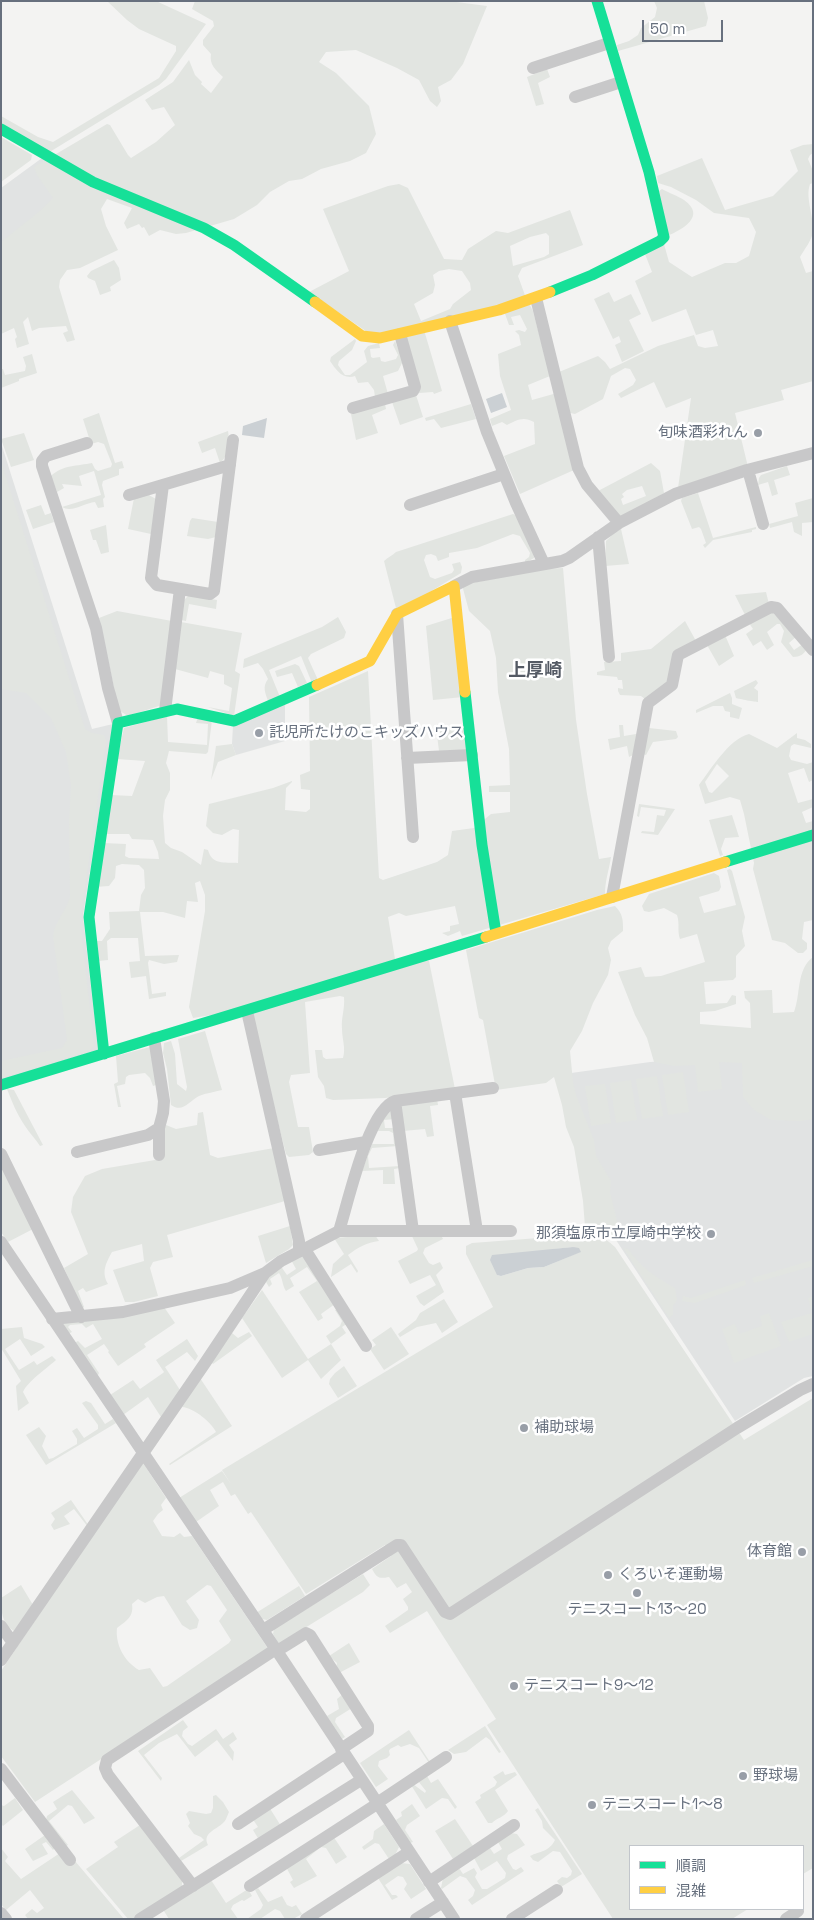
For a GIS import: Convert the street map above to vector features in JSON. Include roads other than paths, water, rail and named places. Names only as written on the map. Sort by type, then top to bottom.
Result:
[{"type":"street","points":[[1,129],[93,182],[204,228],[234,245],[362,336],[374,340],[383,339],[520,304],[621,260],[660,241],[664,237],[650,172],[597,1]]},
{"type":"street","points":[[533,68],[609,43]]},
{"type":"street","points":[[575,97],[621,82]]},
{"type":"street","points":[[536,298],[578,468],[587,485],[619,523]]},
{"type":"street","points":[[450,321],[487,432],[544,564]]},
{"type":"street","points":[[353,408],[413,391],[415,388],[400,334]]},
{"type":"street","points":[[163,485],[150,578],[157,585],[210,594],[214,591],[233,440]]},
{"type":"street","points":[[87,443],[46,456],[42,461],[42,466],[96,628],[108,688],[118,723],[89,911],[104,1054]]},
{"type":"street","points":[[118,723],[165,712],[185,710],[234,721],[370,661],[397,614],[454,586],[472,578],[569,558],[619,523],[675,494],[748,470],[813,453]]},
{"type":"street","points":[[130,495],[230,465]]},
{"type":"street","points":[[748,470],[763,524]]},
{"type":"street","points":[[410,505],[504,474]]},
{"type":"street","points":[[598,537],[609,657]]},
{"type":"street","points":[[454,586],[482,845],[496,933]]},
{"type":"street","points":[[165,712],[180,589]]},
{"type":"street","points":[[612,897],[648,702],[672,684],[678,654],[771,607],[777,608],[813,650]]},
{"type":"street","points":[[397,614],[413,837]]},
{"type":"street","points":[[408,758],[472,755]]},
{"type":"street","points":[[1,1085],[247,1011],[813,835]]},
{"type":"street","points":[[247,1011],[302,1249],[366,1346]]},
{"type":"street","points":[[154,1038],[164,1102],[164,1113],[159,1128],[159,1155]]},
{"type":"street","points":[[339,1231],[366,1142],[379,1115],[391,1102],[494,1088]]},
{"type":"street","points":[[455,1093],[477,1231]]},
{"type":"street","points":[[395,1101],[413,1231]]},
{"type":"street","points":[[77,1152],[148,1135],[159,1128]]},
{"type":"street","points":[[320,1150],[366,1142]]},
{"type":"street","points":[[1,1154],[81,1317]]},
{"type":"street","points":[[52,1319],[124,1312],[230,1288],[265,1273],[281,1260],[339,1231],[511,1231]]},
{"type":"street","points":[[2,1246],[276,1650],[454,1919]]},
{"type":"street","points":[[1,1660],[265,1273]]},
{"type":"street","points":[[262,1630],[397,1545],[401,1545],[445,1612],[450,1614],[737,1428],[813,1384]]},
{"type":"street","points":[[1,1626],[13,1643]]},
{"type":"street","points":[[193,1886],[108,1775],[105,1768],[107,1760],[276,1650],[306,1633],[310,1635],[368,1726],[368,1731],[343,1751],[238,1824]]},
{"type":"street","points":[[250,1886],[446,1757]]},
{"type":"street","points":[[1,1769],[70,1860]]},
{"type":"street","points":[[140,1919],[361,1780]]},
{"type":"street","points":[[429,1882],[514,1824]]},
{"type":"street","points":[[306,1919],[409,1852]]},
{"type":"street","points":[[512,1919],[556,1890]]},
{"type":"street","points":[[416,1919],[443,1902]]},
{"type":"street","points":[[786,1919],[798,1911]]},
{"type":"street","points":[[1,1913],[6,1919]]},
{"type":"place","name":"旬味酒彩れん","points":[[758,433]]},
{"type":"place","name":"託児所たけのこキッズハウス","points":[[259,733]]},
{"type":"place","name":"那須塩原市立厚崎中学校","points":[[711,1234]]},
{"type":"place","name":"補助球場","points":[[524,1428]]},
{"type":"place","name":"体育館","points":[[802,1552]]},
{"type":"place","name":"くろいそ運動場","points":[[608,1575]]},
{"type":"place","name":"テニスコート13～20","points":[[637,1593]]},
{"type":"place","name":"テニスコート9～12","points":[[514,1686]]},
{"type":"place","name":"野球場","points":[[743,1776]]},
{"type":"place","name":"テニスコート1～8","points":[[592,1805]]},
{"type":"district","name":"上厚崎","points":[[535,671]]}]
